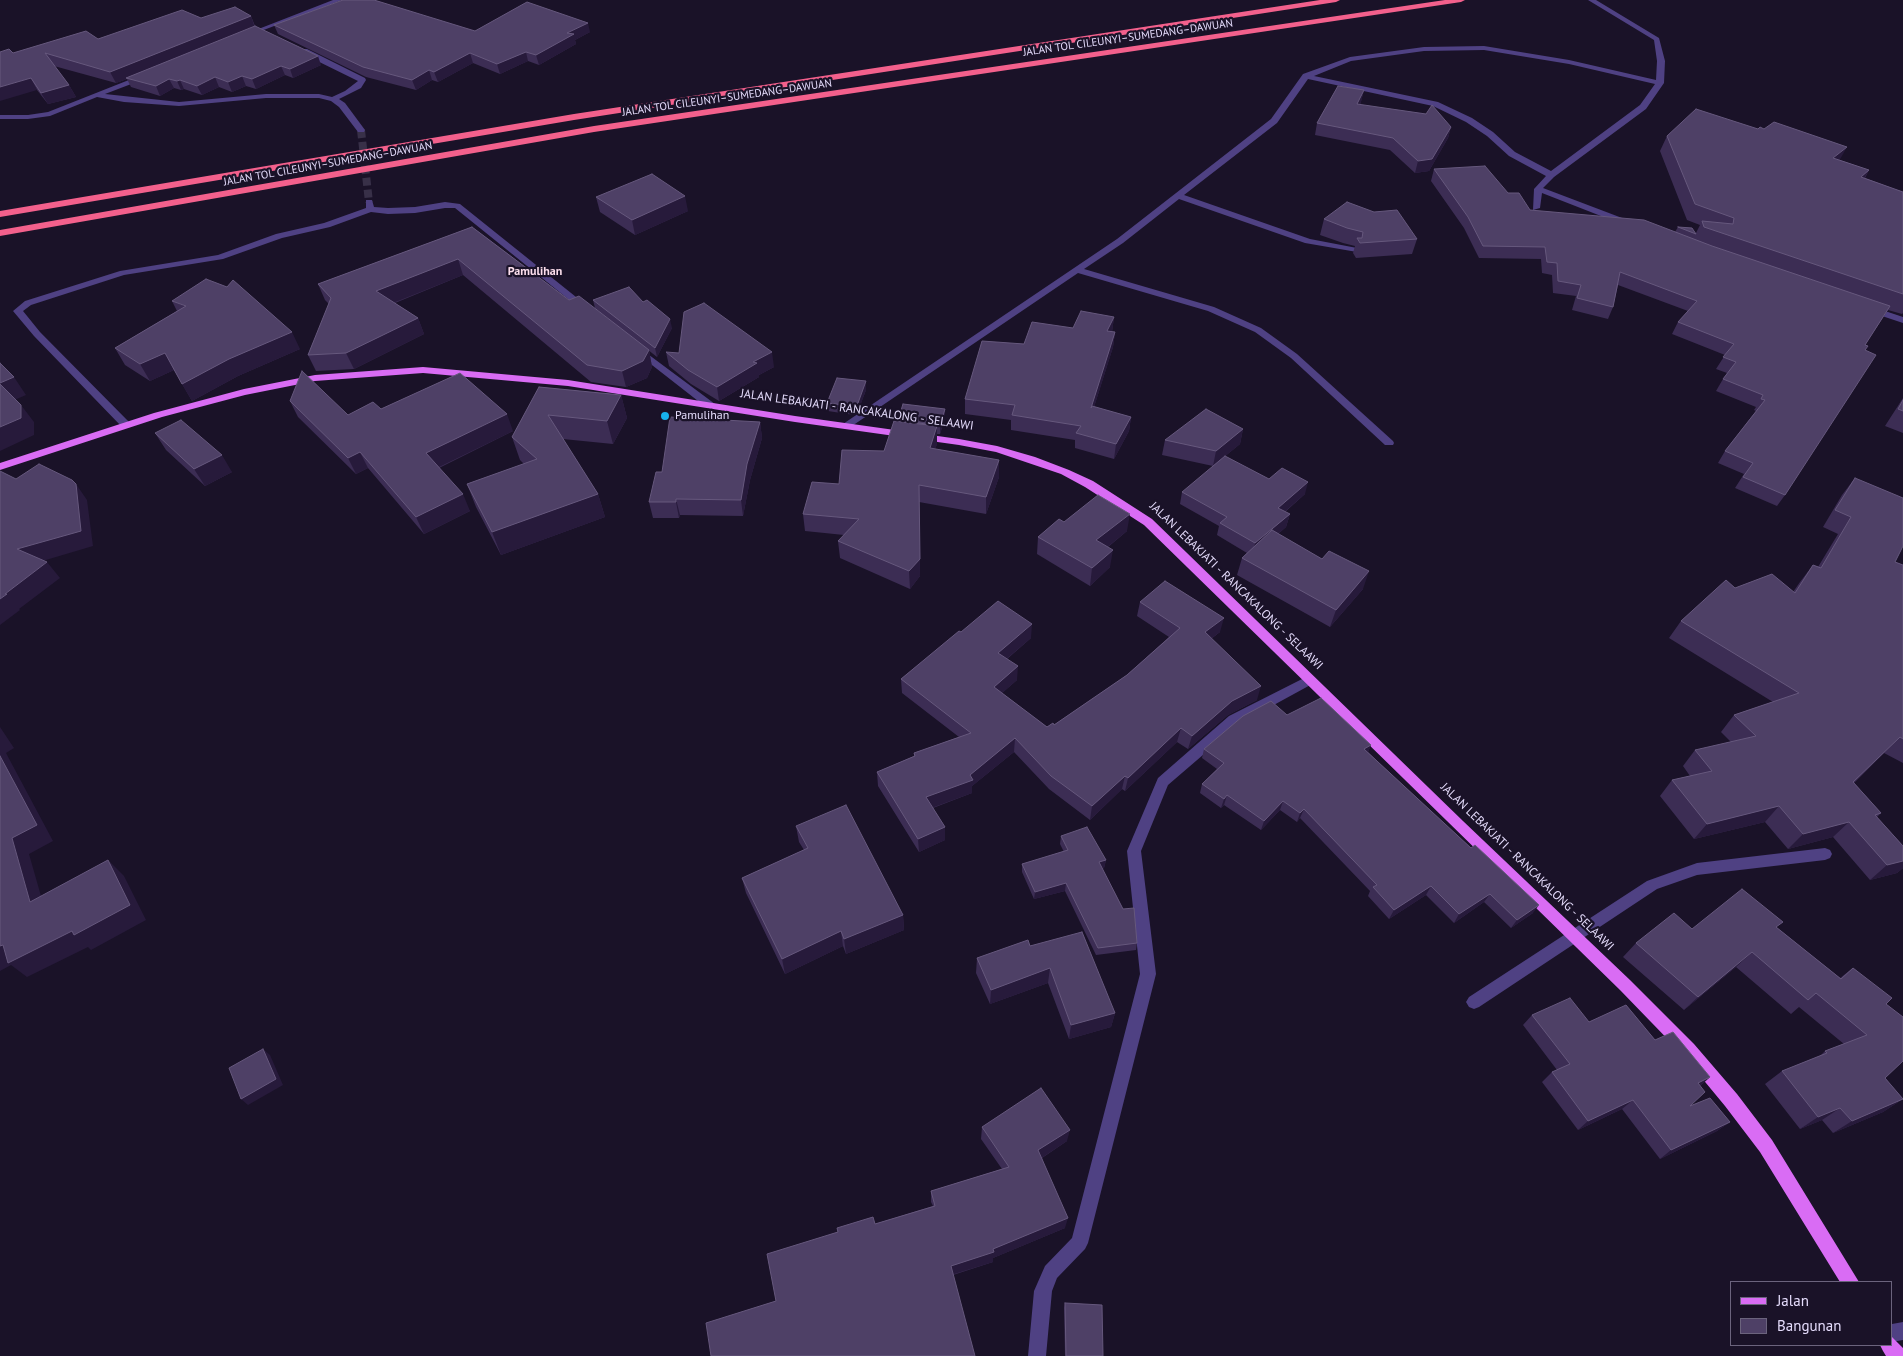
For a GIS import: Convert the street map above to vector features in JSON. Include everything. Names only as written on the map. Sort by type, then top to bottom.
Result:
[{"type":"highway","name":"JALAN TOL CILEUNYI–SUMEDANG–DAWUAN","points":[[0,214],[574,117],[1336,0]]},
{"type":"highway","name":"JALAN TOL CILEUNYI–SUMEDANG–DAWUAN","points":[[0,233],[594,129],[1461,0]]},
{"type":"main road","name":"JALAN LEBAKJATI - RANCAKALONG - SELAAWI","points":[[0,467],[194,404],[280,384],[341,376],[424,370],[568,383],[997,449],[1031,459],[1089,484],[1148,522],[1688,1049],[1731,1100],[1766,1146],[1849,1281]]},
{"type":"main road","points":[[1890,1346],[1898,1356]]},
{"type":"street","points":[[240,37],[339,0]]},
{"type":"street","points":[[1536,208],[1538,189],[1551,175],[1643,107],[1660,83],[1661,60],[1657,39],[1591,0]]},
{"type":"street","points":[[259,30],[267,34]]},
{"type":"street","points":[[845,426],[1120,241],[1274,121],[1306,76],[1350,59],[1424,49],[1484,48],[1522,52],[1660,83]]},
{"type":"street","points":[[300,49],[362,80],[358,86],[348,93],[332,99]]},
{"type":"street","points":[[0,117],[28,117],[50,114],[150,74]]},
{"type":"street","points":[[1306,76],[1435,104],[1469,120],[1490,134],[1512,154],[1551,175]]},
{"type":"street","points":[[96,95],[124,100],[179,104],[266,96],[319,96],[332,99],[342,105],[361,130]]},
{"type":"street","points":[[1538,189],[1638,227]]},
{"type":"street","points":[[1178,196],[1308,241],[1354,250]]},
{"type":"street","points":[[126,425],[37,334],[18,311],[28,303],[123,273],[220,257],[279,236],[327,225],[370,206],[415,210],[446,205],[457,206],[594,315]]},
{"type":"street","points":[[1077,270],[1210,309],[1258,330],[1294,356],[1389,443]]},
{"type":"street","points":[[1857,304],[1903,320]]},
{"type":"street","points":[[633,345],[711,406]]},
{"type":"street","points":[[1038,1356],[1042,1291],[1051,1272],[1079,1243],[1148,974],[1134,851],[1163,782],[1234,720],[1310,680]]},
{"type":"street","points":[[1474,1002],[1652,885],[1697,869],[1825,854]]},
{"type":"building","points":[[343,0],[374,0],[475,31],[527,2],[588,23],[567,33],[574,34],[536,55],[526,52],[497,64],[470,53],[434,72],[429,70],[412,80],[363,67],[274,25]]},
{"type":"building","points":[[235,7],[251,16],[110,72],[45,53],[69,85],[41,93],[31,78],[0,87],[0,52],[9,49],[13,53],[86,31],[98,39],[182,10],[201,18]]},
{"type":"building","points":[[255,26],[318,56],[290,69],[281,66],[252,79],[242,76],[228,82],[215,77],[197,86],[180,80],[169,79],[156,86],[126,78]]},
{"type":"building","points":[[1338,86],[1364,90],[1357,104],[1426,114],[1432,105],[1451,127],[1432,159],[1418,161],[1393,138],[1317,123]]},
{"type":"building","points":[[1696,109],[1758,129],[1760,127],[1764,129],[1774,122],[1847,147],[1833,158],[1869,170],[1861,177],[1903,192],[1903,294],[1704,227],[1702,221],[1733,224],[1734,218],[1695,204],[1667,136]]},
{"type":"building","points":[[1485,166],[1508,193],[1519,193],[1530,210],[1644,220],[1712,246],[1890,306],[1865,345],[1868,346],[1865,350],[1876,355],[1785,495],[1743,477],[1753,463],[1725,451],[1765,400],[1761,399],[1763,395],[1723,379],[1736,362],[1723,357],[1734,344],[1678,322],[1697,301],[1620,272],[1613,307],[1577,298],[1581,285],[1558,281],[1557,263],[1547,262],[1545,247],[1483,246],[1468,217],[1434,169]]},
{"type":"building","points":[[652,174],[685,196],[632,220],[596,197]]},
{"type":"building","points":[[1347,202],[1374,212],[1397,210],[1417,239],[1360,243],[1357,238],[1362,238],[1363,232],[1324,219]]},
{"type":"building","points":[[472,227],[569,300],[579,296],[649,350],[643,361],[622,371],[587,365],[458,259],[376,291],[418,318],[346,353],[308,355],[331,298],[318,284]]},
{"type":"building","points":[[1678,227],[1692,228],[1696,234]]},
{"type":"building","points":[[206,279],[227,287],[233,280],[292,332],[229,359],[182,384],[165,353],[140,364],[115,348],[186,306],[172,301]]},
{"type":"building","points":[[629,287],[643,302],[647,300],[670,319],[655,348],[593,300]]},
{"type":"building","points":[[704,303],[772,352],[753,362],[757,363],[717,387],[688,370],[666,352],[679,353],[684,312]]},
{"type":"building","points":[[1081,311],[1114,317],[1107,331],[1115,332],[1091,408],[1092,406],[1131,417],[1116,444],[1076,433],[1081,426],[1012,415],[1015,405],[965,399],[982,341],[1024,344],[1032,322],[1073,328]]},
{"type":"building","points":[[0,363],[14,377],[0,383]]},
{"type":"building","points":[[302,371],[348,415],[373,402],[381,409],[460,373],[507,414],[426,453],[463,494],[416,517],[360,452],[348,458],[290,401]]},
{"type":"building","points":[[837,378],[866,381],[858,403],[853,406],[827,403]]},
{"type":"building","points":[[0,384],[21,405],[21,418],[0,427]]},
{"type":"building","points":[[539,387],[621,395],[607,421],[548,415],[598,494],[492,532],[467,484],[537,459],[512,437]]},
{"type":"building","points":[[1903,400],[1903,411],[1898,409]]},
{"type":"building","points":[[903,404],[945,409],[940,426],[898,420]]},
{"type":"building","points":[[1206,409],[1243,429],[1216,451],[1165,440]]},
{"type":"building","points":[[670,417],[760,422],[747,464],[741,500],[676,499],[676,502],[649,502],[656,472],[662,472]]},
{"type":"building","points":[[181,420],[222,455],[194,469],[155,433]]},
{"type":"building","points":[[894,421],[937,426],[930,448],[999,460],[986,497],[919,485],[920,559],[909,571],[838,541],[859,519],[803,514],[812,482],[839,484],[842,450],[884,451]]},
{"type":"building","points":[[1225,456],[1269,479],[1282,468],[1308,482],[1278,508],[1290,514],[1255,543],[1220,523],[1227,517],[1182,492]]},
{"type":"building","points":[[39,464],[72,480],[76,484],[81,531],[17,549],[47,562],[0,599],[0,471],[16,479]]},
{"type":"building","points":[[1855,478],[1903,498],[1903,546],[1895,562],[1903,565],[1903,739],[1900,737],[1853,782],[1881,813],[1875,815],[1903,846],[1903,861],[1887,865],[1849,822],[1803,834],[1779,806],[1707,824],[1672,780],[1712,771],[1695,750],[1756,736],[1734,715],[1799,693],[1681,621],[1726,580],[1735,588],[1772,574],[1795,593],[1813,565],[1821,568],[1851,517],[1835,510]]},
{"type":"building","points":[[1098,495],[1130,514],[1096,540],[1113,550],[1092,568],[1038,537],[1059,519],[1064,522]]},
{"type":"building","points":[[1272,530],[1322,559],[1329,551],[1369,571],[1336,610],[1242,558]]},
{"type":"building","points":[[1165,581],[1224,618],[1205,632],[1261,686],[1232,701],[1192,736],[1181,728],[1128,778],[1125,776],[1092,806],[1051,776],[1015,738],[970,775],[973,780],[926,797],[945,827],[918,839],[877,772],[915,756],[914,753],[971,733],[901,679],[998,601],[1032,624],[998,653],[1018,666],[994,687],[1047,727],[1053,723],[1054,725],[1127,675],[1180,628],[1140,602]]},
{"type":"building","points":[[1321,698],[1371,745],[1364,749],[1471,848],[1475,845],[1539,905],[1517,920],[1490,894],[1459,914],[1431,886],[1394,910],[1373,887],[1377,885],[1304,809],[1300,813],[1283,801],[1264,821],[1227,795],[1224,799],[1202,784],[1224,763],[1204,749],[1243,716],[1271,701],[1287,715]]},
{"type":"building","points":[[0,756],[37,825],[12,838],[30,902],[108,860],[130,905],[74,935],[72,931],[8,963],[3,945],[0,946]]},
{"type":"building","points":[[846,805],[903,915],[844,939],[841,931],[782,959],[742,878],[808,848],[796,826]]},
{"type":"building","points":[[1087,827],[1106,860],[1099,862],[1123,909],[1134,908],[1137,943],[1098,948],[1066,883],[1035,892],[1022,864],[1068,850],[1061,836]]},
{"type":"building","points":[[1742,889],[1783,922],[1776,927],[1841,979],[1853,968],[1892,998],[1886,1004],[1903,1017],[1903,1061],[1885,1078],[1903,1099],[1852,1121],[1840,1108],[1818,1117],[1782,1071],[1827,1053],[1825,1051],[1867,1035],[1816,993],[1808,1000],[1752,952],[1698,997],[1636,943],[1674,913],[1692,929]]},
{"type":"building","points":[[1082,932],[1115,1013],[1071,1025],[1050,968],[991,990],[977,958],[1028,940],[1030,946]]},
{"type":"building","points":[[1570,998],[1589,1022],[1626,1005],[1655,1040],[1673,1032],[1710,1077],[1698,1083],[1705,1092],[1690,1106],[1710,1098],[1730,1122],[1671,1150],[1633,1100],[1588,1121],[1552,1072],[1570,1064],[1532,1015]]},
{"type":"building","points":[[263,1049],[276,1079],[241,1099],[229,1068]]},
{"type":"building","points":[[1041,1088],[1070,1130],[1038,1150],[1068,1218],[993,1249],[994,1252],[951,1266],[975,1356],[711,1356],[706,1323],[776,1301],[767,1254],[838,1232],[837,1228],[873,1217],[875,1224],[935,1206],[931,1191],[1009,1167],[982,1127]]},
{"type":"building","points":[[1065,1303],[1102,1305],[1103,1356],[1066,1356]]},
{"type":"tunnel","points":[[361,130],[369,202]]},
{"type":"place","name":"Pamulihan","points":[[665,416]]},
{"type":"district","name":"Pamulihan","points":[[535,272]]}]
